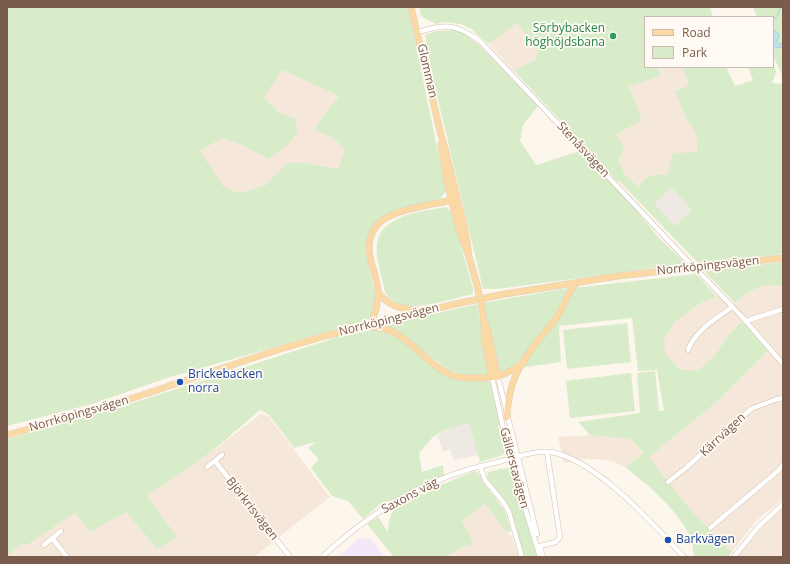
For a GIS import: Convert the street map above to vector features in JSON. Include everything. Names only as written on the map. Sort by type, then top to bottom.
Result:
[{"type":"main road","name":"Glomman","points":[[411,7],[441,135],[444,164],[455,200],[460,236],[469,257],[477,285],[484,321],[488,331],[495,377]]},
{"type":"main road","points":[[370,325],[376,312],[378,292],[368,247],[372,232],[383,220],[401,212],[455,200]]},
{"type":"main road","name":"Norrköpingsvägen","points":[[7,435],[100,409],[277,350],[325,336],[424,311],[498,295],[618,276],[783,258]]},
{"type":"main road","points":[[507,417],[514,376],[556,318],[570,291],[578,282]]},
{"type":"main road","points":[[378,292],[388,302],[396,307],[405,310],[424,311]]},
{"type":"main road","points":[[361,327],[379,327],[391,331],[404,339],[443,370],[455,376],[471,378],[495,377],[508,374],[524,362]]},
{"type":"street","name":"Stenåsvägen","points":[[418,32],[437,27],[449,26],[460,28],[479,40],[746,321],[783,364]]},
{"type":"street","points":[[688,350],[691,341],[699,333],[732,307]]},
{"type":"street","points":[[746,321],[783,309]]},
{"type":"street","name":"Gällerstavägen","points":[[495,377],[507,417],[543,557]]},
{"type":"street","name":"Gällerstavägen","points":[[495,377],[510,459],[540,557]]},
{"type":"street","name":"Kärrvägen","points":[[668,482],[701,455],[751,409],[783,398]]},
{"type":"street","name":"Saxons väg","points":[[322,557],[364,522],[406,496],[448,477],[480,466],[538,452],[547,452]]},
{"type":"street","points":[[540,546],[556,542],[560,537],[547,452],[556,453],[567,458],[608,482],[623,495],[684,557]]},
{"type":"street","points":[[207,467],[222,455]]},
{"type":"street","name":"Björkrisvägen","points":[[215,461],[290,557]]},
{"type":"street","points":[[710,528],[779,470],[783,464]]},
{"type":"street","points":[[480,466],[485,480],[504,503],[509,512],[522,557]]},
{"type":"street","points":[[734,557],[758,527],[783,504]]},
{"type":"street","points":[[44,545],[61,531]]},
{"type":"street","points":[[52,538],[67,557]]},
{"type":"shaded area","points":[[517,23],[538,51],[536,59],[514,71],[489,44]]},
{"type":"shaded area","points":[[657,68],[683,68],[689,85],[675,91],[686,119],[693,128],[697,140],[697,152],[668,174],[649,176],[638,186],[626,176],[619,161],[624,147],[616,135],[642,120],[629,86],[660,76]]},
{"type":"shaded area","points":[[282,70],[339,96],[314,130],[333,138],[345,149],[338,169],[307,163],[286,163],[266,185],[240,193],[224,187],[200,151],[223,138],[242,145],[277,154],[298,132],[264,97]]},
{"type":"shaded area","points":[[671,187],[692,210],[675,226],[653,204]]},
{"type":"shaded area","points":[[783,285],[783,499],[756,521],[732,552],[708,529],[668,484],[649,457],[719,400],[769,350],[728,335],[716,356],[697,371],[680,369],[664,354],[664,340],[675,322],[702,302],[717,297],[719,292],[733,305],[747,293],[761,286]]},
{"type":"shaded area","points":[[261,414],[268,416],[330,497],[254,557],[8,557],[22,542],[26,546],[75,513],[90,532],[126,512],[157,549],[176,537],[147,496],[211,452]]},
{"type":"shaded area","points":[[469,423],[478,455],[454,460],[450,449],[443,452],[438,436],[444,430]]},
{"type":"shaded area","points":[[590,435],[630,439],[644,453],[625,467],[614,462],[595,459],[564,463],[558,437]]},
{"type":"shaded area","points":[[485,504],[512,537],[519,557],[445,557],[466,546],[466,531],[462,521]]},
{"type":"shaded area","points":[[783,508],[783,557],[736,557],[767,521]]},
{"type":"shaded area","points":[[359,538],[371,539],[384,557],[338,557]]},
{"type":"green space","points":[[7,7],[408,7],[446,191],[441,198],[392,212],[372,227],[367,238],[365,250],[374,289],[375,306],[371,318],[167,378],[92,404],[7,426]],"holes":[[[282,70],[339,96],[314,130],[333,138],[345,149],[338,169],[307,163],[286,163],[266,185],[240,193],[224,187],[200,151],[223,138],[242,145],[269,159],[286,146],[298,132],[295,118],[281,114],[264,97]]]},
{"type":"green space","points":[[419,7],[710,7],[713,16],[644,16],[644,68],[657,68],[661,76],[629,86],[642,120],[616,135],[624,147],[619,161],[626,176],[638,186],[649,176],[668,174],[673,153],[697,152],[697,140],[693,128],[686,119],[675,91],[689,85],[683,68],[726,68],[735,86],[753,80],[748,68],[774,68],[774,66],[776,72],[772,83],[783,84],[783,254],[699,264],[620,182],[617,181],[514,71],[536,59],[538,51],[517,23],[489,44],[471,29],[461,24],[445,22],[436,24],[421,16]],"holes":[[[671,187],[692,210],[675,226],[654,204]]]},
{"type":"green space","points":[[753,7],[783,7],[783,77],[774,58],[774,16],[757,16]]},
{"type":"green space","points":[[454,30],[462,32],[478,44],[538,106],[523,125],[520,141],[536,165],[580,151],[630,203],[659,238],[682,260],[683,264],[498,289],[483,289],[434,83],[425,35],[437,31]]},
{"type":"green space","points":[[446,207],[451,212],[473,288],[473,294],[427,305],[401,305],[390,299],[384,289],[377,257],[377,243],[379,236],[382,230],[401,217]]},
{"type":"green space","points":[[783,262],[783,285],[761,286],[747,293],[735,303],[704,271]]},
{"type":"green space","points":[[696,274],[717,297],[702,302],[675,322],[664,340],[665,354],[680,369],[697,371],[715,356],[728,335],[743,321],[769,350],[719,400],[649,457],[688,506],[709,530],[732,552],[728,557],[694,557],[691,538],[684,525],[661,498],[625,467],[644,453],[630,439],[590,435],[578,422],[640,413],[637,373],[655,371],[659,411],[664,411],[657,370],[638,371],[632,318],[559,326],[561,362],[519,368],[562,313],[573,288]]},
{"type":"green space","points":[[568,288],[554,317],[519,361],[510,369],[500,373],[483,303]]},
{"type":"green space","points":[[477,304],[490,374],[487,376],[463,375],[450,371],[394,330],[384,325]]},
{"type":"green space","points":[[627,323],[631,362],[567,369],[563,330]]},
{"type":"green space","points":[[373,330],[393,336],[403,342],[439,370],[454,379],[466,381],[486,380],[490,382],[493,387],[500,425],[498,426],[500,435],[503,435],[506,448],[504,454],[480,462],[469,423],[444,430],[433,437],[419,453],[422,472],[443,465],[444,476],[391,501],[383,502],[363,519],[348,501],[332,496],[311,468],[319,459],[308,448],[316,442],[294,448],[269,415],[260,410],[211,452],[147,496],[177,537],[157,549],[126,512],[90,532],[75,513],[26,546],[22,543],[7,557],[7,439],[117,408],[338,337]]},
{"type":"green space","points":[[631,373],[635,411],[570,418],[566,381]]},
{"type":"green space","points":[[509,468],[512,472],[538,557],[524,557],[512,513],[505,501],[487,478],[488,472]]},
{"type":"green space","points":[[475,471],[480,475],[484,483],[505,511],[511,531],[507,532],[485,504],[462,521],[474,544],[466,546],[445,557],[394,557],[367,524],[378,517],[388,532],[389,520],[393,510],[429,490]]},
{"type":"water","points":[[774,31],[778,33],[779,36],[777,41],[779,44],[783,43],[783,47],[776,48],[774,45]]},
{"type":"waterway","points":[[774,19],[781,7]]},
{"type":"place","name":"Sörbybacken höghöjdsbana","points":[[613,36]]},
{"type":"place","name":"Brickebacken norra","points":[[180,382]]},
{"type":"place","name":"Barkvägen","points":[[668,540]]}]
